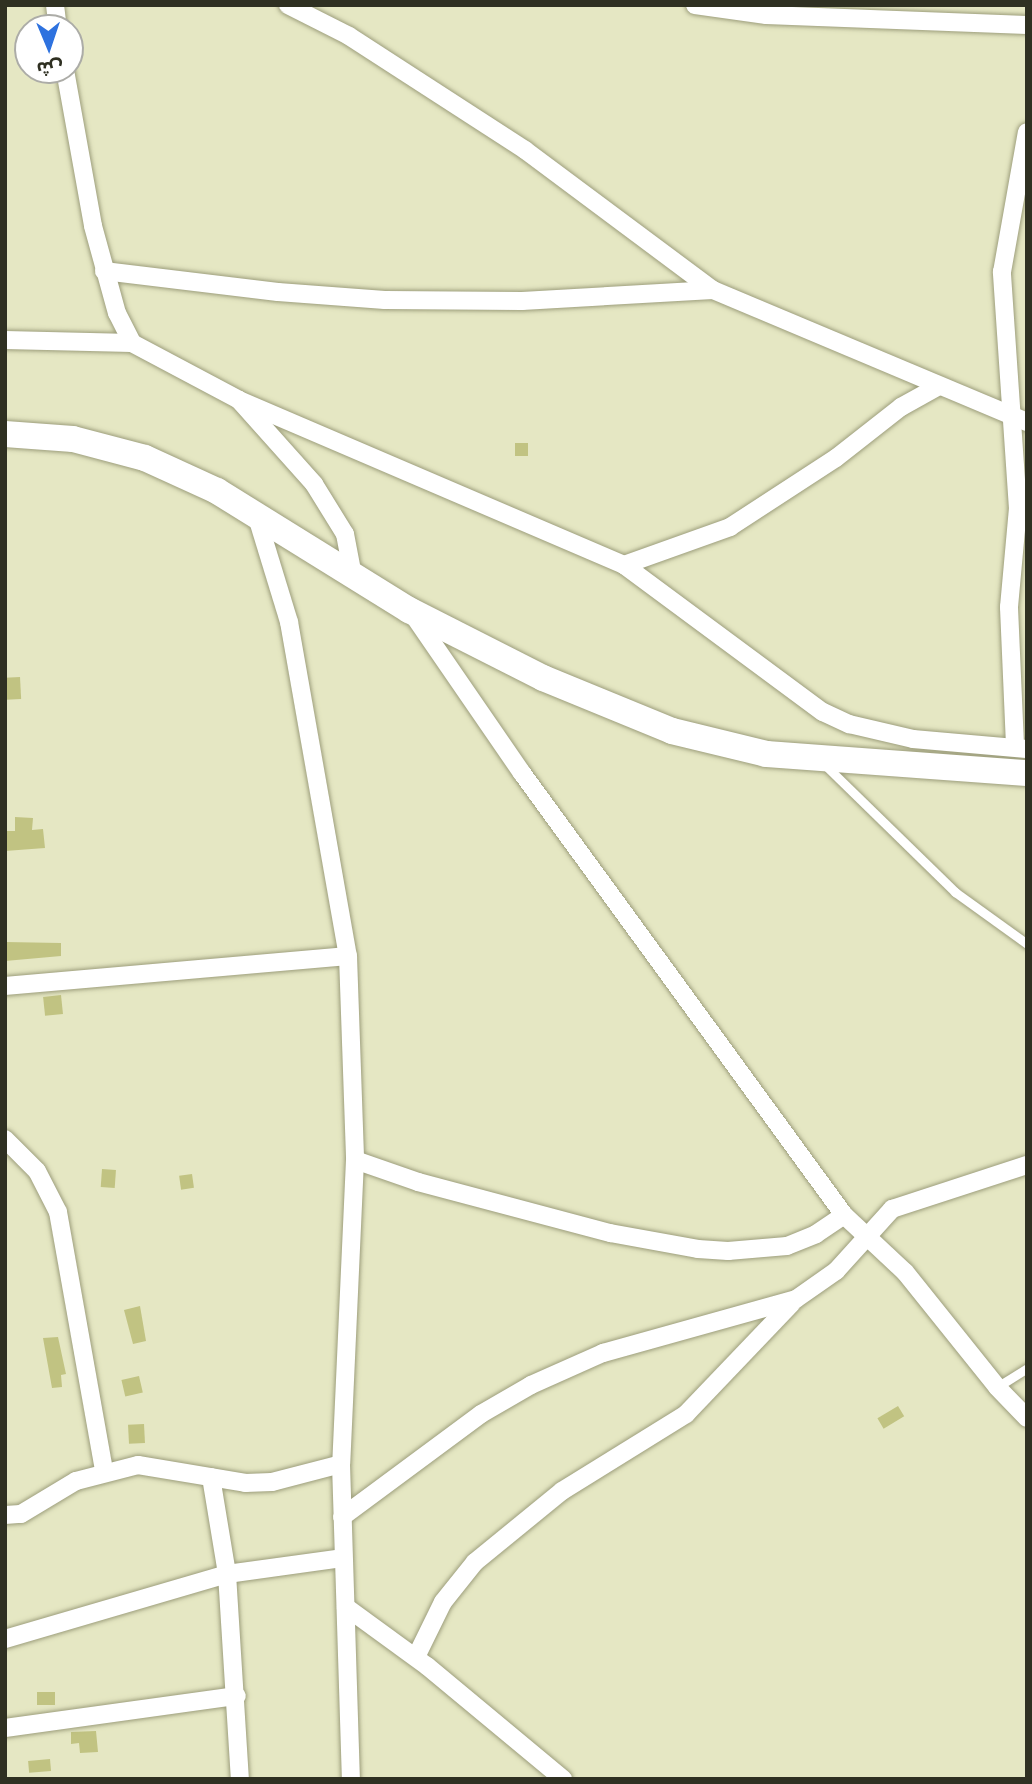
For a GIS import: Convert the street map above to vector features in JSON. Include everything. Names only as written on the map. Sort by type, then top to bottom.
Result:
[{"type":"main road","points":[[5,434],[74,439],[145,458],[217,491],[410,610],[543,678],[643,721],[720,745],[819,759],[1027,773]]},
{"type":"street","points":[[288,5],[349,36],[525,150],[713,290],[1020,420]]},
{"type":"street","points":[[695,5],[766,15],[1027,25]]},
{"type":"street","points":[[68,84],[104,271],[132,343]]},
{"type":"street","points":[[5,340],[132,343],[239,400],[624,565],[760,667],[841,720],[913,739],[1021,747],[1009,607],[1018,509],[1020,420],[1002,272],[1027,132]]},
{"type":"street","points":[[104,271],[278,292],[385,300],[522,301],[713,290]]},
{"type":"street","points":[[624,565],[730,527],[836,458],[901,407],[939,386]]},
{"type":"street","points":[[239,400],[314,484],[345,534],[353,576]]},
{"type":"street","points":[[256,514],[289,622],[348,956],[355,1160],[341,1464],[351,1779]]},
{"type":"street","points":[[410,610],[522,774],[844,1215],[935,1306],[997,1387],[1027,1418]]},
{"type":"street","points":[[5,986],[348,956]]},
{"type":"street","points":[[5,1139],[37,1171],[58,1212],[104,1471]]},
{"type":"street","points":[[355,1160],[418,1182],[610,1233],[698,1249],[728,1251],[787,1246],[816,1234],[844,1215]]},
{"type":"street","points":[[416,1657],[443,1602],[475,1562],[571,1485],[679,1420],[796,1299],[836,1271],[892,1209],[1027,1165]]},
{"type":"street","points":[[342,1517],[481,1414],[546,1377],[603,1353],[796,1299]]},
{"type":"street","points":[[5,1515],[20,1514],[76,1481],[104,1471],[138,1465],[211,1477],[272,1482],[341,1464]]},
{"type":"street","points":[[211,1477],[227,1574],[237,1696],[240,1779]]},
{"type":"street","points":[[5,1639],[227,1574],[342,1558]]},
{"type":"street","points":[[346,1607],[416,1657],[563,1779]]},
{"type":"street","points":[[5,1728],[237,1696]]},
{"type":"lane","points":[[819,759],[955,892],[1027,944]]},
{"type":"lane","points":[[997,1387],[1027,1368]]},
{"type":"building","points":[[515,443],[528,443],[528,456],[515,456]]},
{"type":"building","points":[[20,677],[21,699],[6,700],[5,678]]},
{"type":"building","points":[[15,817],[33,818],[32,830],[43,829],[45,848],[5,851],[5,831],[15,831]]},
{"type":"building","points":[[5,942],[61,943],[61,956],[5,961]]},
{"type":"building","points":[[61,995],[63,1014],[45,1016],[43,997]]},
{"type":"building","points":[[102,1169],[116,1170],[115,1188],[101,1187]]},
{"type":"building","points":[[192,1174],[194,1188],[181,1190],[179,1176]]},
{"type":"building","points":[[140,1306],[146,1341],[133,1344],[124,1310]]},
{"type":"building","points":[[58,1337],[66,1374],[61,1375],[62,1387],[52,1388],[43,1338]]},
{"type":"building","points":[[139,1376],[143,1393],[125,1397],[121,1380]]},
{"type":"building","points":[[898,1406],[904,1416],[884,1429],[877,1418]]},
{"type":"building","points":[[144,1424],[145,1443],[129,1444],[128,1425]]},
{"type":"building","points":[[37,1692],[55,1692],[55,1705],[37,1705]]},
{"type":"building","points":[[96,1731],[98,1752],[80,1753],[79,1743],[71,1744],[71,1732]]},
{"type":"building","points":[[50,1759],[51,1771],[29,1773],[28,1761]]}]
